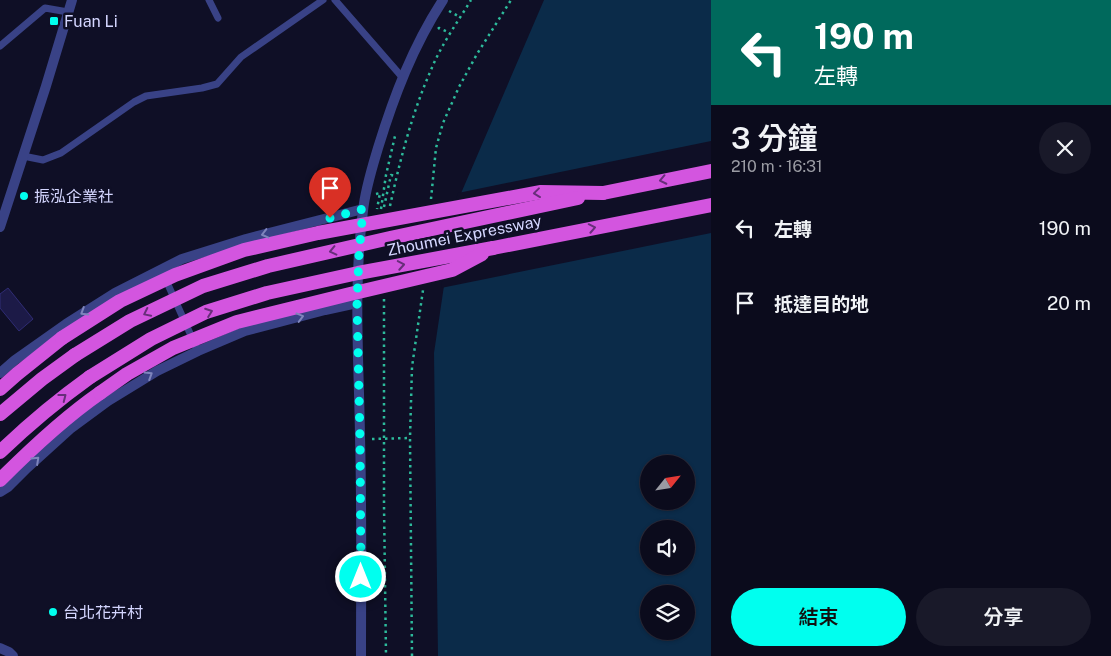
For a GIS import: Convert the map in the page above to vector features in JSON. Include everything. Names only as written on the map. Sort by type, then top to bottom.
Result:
[{"type":"highway","name":"Zhoumei Expressway","points":[[0,414],[75,355],[130,321],[203,286],[268,266],[381,240],[711,171]]},
{"type":"highway","points":[[0,389],[62,338],[120,301],[175,275],[244,250],[318,233],[541,192],[603,193]]},
{"type":"highway","name":"Zhoumei Expressway","points":[[0,452],[25,428],[90,377],[151,339],[206,312],[268,293],[358,273],[711,205]]},
{"type":"highway","points":[[0,480],[38,443],[82,405],[127,374],[173,348],[236,322],[452,270],[493,248]]},
{"type":"street","points":[[0,227],[72,0]]},
{"type":"street","points":[[362,656],[357,303],[363,209],[390,110],[402,77],[443,0]]},
{"type":"street","points":[[1,372],[66,324],[115,293],[182,259],[246,239],[363,209]]},
{"type":"street","points":[[0,492],[8,487],[70,429],[108,401],[157,371],[245,331],[357,303]]},
{"type":"street","points":[[0,648],[13,656]]},
{"type":"lane","points":[[209,0],[218,18]]},
{"type":"lane","points":[[23,156],[43,160],[61,153],[134,102],[146,96],[217,84],[241,57],[323,0]]},
{"type":"lane","points":[[335,0],[402,77]]},
{"type":"lane","points":[[0,36],[3,44],[44,8],[68,12]]},
{"type":"lane","points":[[161,269],[198,351]]},
{"type":"path","points":[[396,176],[415,111],[431,69],[450,33],[471,0]]},
{"type":"path","points":[[431,200],[436,148],[443,123],[459,87],[477,54],[511,0]]},
{"type":"path","points":[[435,35],[439,28],[450,33]]},
{"type":"path","points":[[381,211],[386,175],[397,129]]},
{"type":"path","points":[[412,656],[410,438],[412,367],[424,282]]},
{"type":"path","points":[[384,293],[386,656]]},
{"type":"path","points":[[384,438],[410,438]]},
{"type":"water","points":[[544,0],[711,0],[711,656],[438,656],[434,353],[456,205]]},
{"type":"pier","points":[[711,141],[711,233],[441,288],[454,205],[458,193]]},
{"type":"building","points":[[8,288],[33,319],[19,331],[0,308],[0,294]]},
{"type":"place","name":"Fuan Li","points":[[54,21]]},
{"type":"place","name":"振泓企業社","points":[[24,196]]},
{"type":"place","name":"台北花卉村","points":[[53,612]]},
{"type":"route","points":[[330,218],[363,209],[357,303],[361,577]]}]
